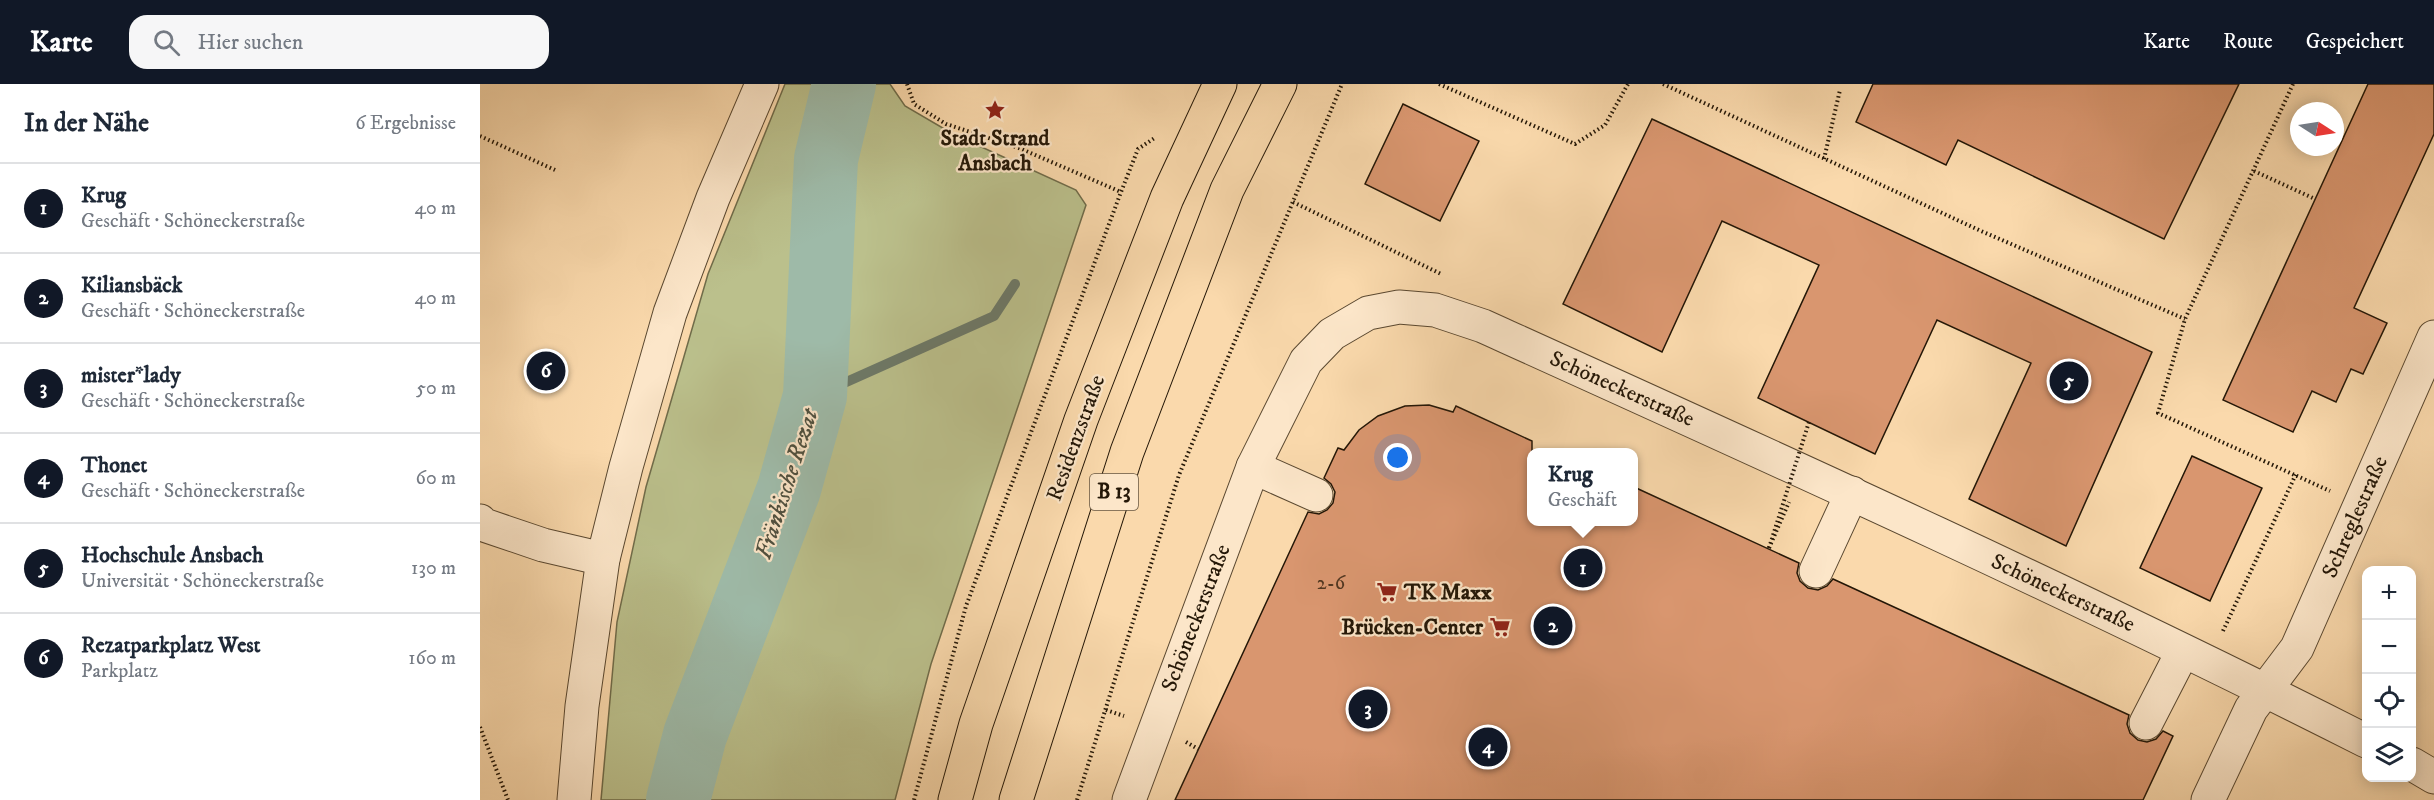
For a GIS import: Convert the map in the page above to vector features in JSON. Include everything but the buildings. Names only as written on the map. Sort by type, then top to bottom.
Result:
[{"type":"main road","name":"Residenzstraße","points":[[955,800],[976,724],[1081,420],[1167,198],[1220,84]]},
{"type":"main road","name":"B 13","points":[[1016,800],[1127,452],[1227,190],[1280,84]]},
{"type":"street","points":[[574,800],[582,706],[603,559],[626,466],[670,313],[713,198],[762,84]]},
{"type":"street","name":"Schöneckerstraße","points":[[1129,800],[1253,467],[1306,361],[1332,334],[1368,313],[1399,307],[1435,309],[1483,326],[1803,471],[2266,690],[2362,738]]},
{"type":"street","name":"Schreglestraße","points":[[2208,800],[2252,709],[2297,648],[2434,337]]},
{"type":"street","points":[[1253,467],[1316,495]]},
{"type":"street","points":[[1816,571],[1852,494]]},
{"type":"street","points":[[480,521],[481,524],[543,545],[603,559]]},
{"type":"street","points":[[2146,723],[2183,651]]},
{"type":"street","points":[[2416,766],[2434,777]]},
{"type":"path","points":[[907,84],[914,104],[946,124],[1019,148],[1121,192],[966,606],[914,800]]},
{"type":"path","points":[[1077,800],[1179,475],[1342,84]]},
{"type":"path","points":[[1439,84],[1575,144],[1605,125],[1628,84]]},
{"type":"path","points":[[1663,84],[1981,231],[2185,319]]},
{"type":"path","points":[[2293,84],[2185,319],[2158,413],[2296,474],[2360,507]]},
{"type":"path","points":[[1824,159],[1840,90]]},
{"type":"path","points":[[480,136],[555,170]]},
{"type":"path","points":[[2254,171],[2315,199]]},
{"type":"path","points":[[1293,202],[1442,275]]},
{"type":"path","points":[[1803,471],[1768,548],[1809,422]]},
{"type":"path","points":[[2221,635],[2296,474]]},
{"type":"path","points":[[480,727],[508,800]]},
{"type":"path","points":[[1184,741],[1198,749]]},
{"type":"green space","points":[[785,84],[890,84],[905,106],[953,134],[1076,190],[1086,205],[931,664],[895,800],[601,800],[617,622],[646,487],[708,274]]},
{"type":"waterway","name":"Fränkische Rezat","points":[[678,800],[695,735],[789,489],[815,396],[826,159],[844,84]]},
{"type":"waterway","points":[[815,396],[994,316],[1015,284]]},
{"type":"place","name":"Stadt Strand Ansbach","points":[[995,110]]},
{"type":"place","name":"Rezatparkplatz West","points":[[546,371]]},
{"type":"place","name":"Hochschule Ansbach","points":[[2069,381]]},
{"type":"place","name":"Krug","points":[[1583,568]]},
{"type":"place","name":"TK Maxx","points":[[1387,592]]},
{"type":"place","name":"Kiliansbäck","points":[[1553,626]]},
{"type":"place","name":"Brücken-Center","points":[[1500,627]]},
{"type":"place","name":"mister*lady","points":[[1368,709]]},
{"type":"place","name":"Thonet","points":[[1488,747]]}]
